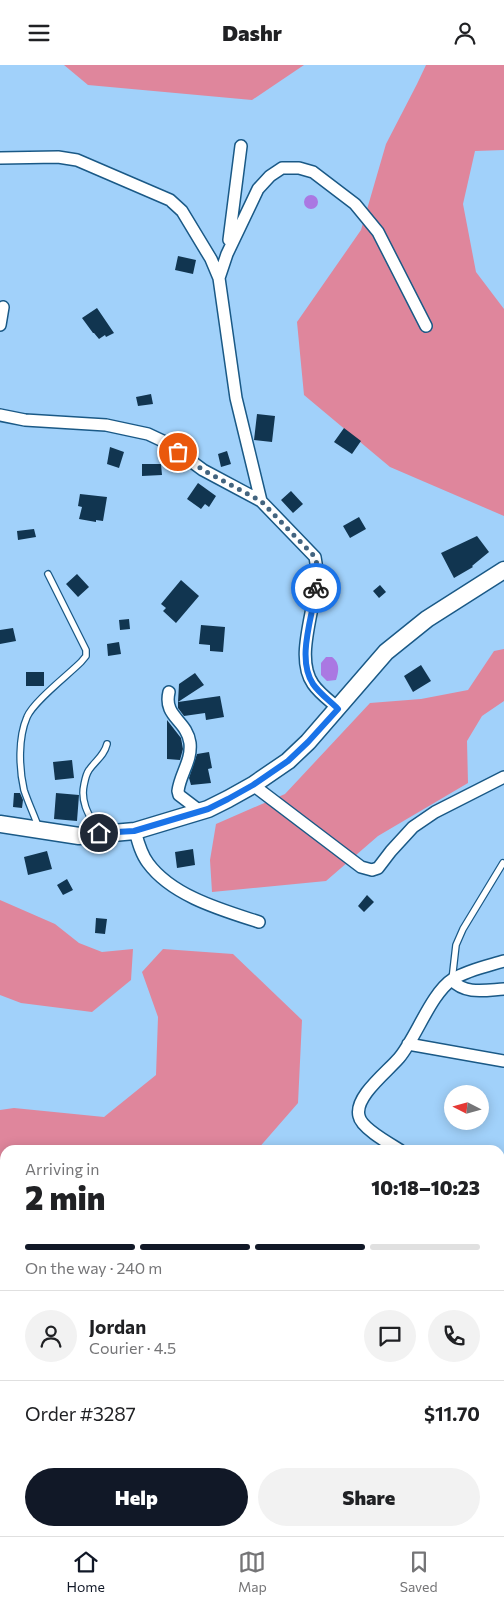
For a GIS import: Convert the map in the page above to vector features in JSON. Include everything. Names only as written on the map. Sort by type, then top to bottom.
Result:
[{"type":"main road","points":[[0,824],[79,835],[134,831],[200,811],[228,799],[253,785],[288,761],[338,709],[386,652],[427,619],[504,570]]},
{"type":"street","points":[[227,254],[241,146]]},
{"type":"street","points":[[0,158],[58,157],[77,160],[170,200],[182,211],[211,259],[219,278],[236,398],[261,501]]},
{"type":"street","points":[[219,278],[227,254],[258,189],[270,176],[282,168],[299,168],[313,172],[355,204],[378,232],[426,326]]},
{"type":"street","points":[[0,325],[3,307]]},
{"type":"street","points":[[0,415],[25,420],[106,425],[148,434],[165,442],[203,470],[261,501],[315,557],[318,568],[317,581],[306,644],[306,663],[313,685],[338,709]]},
{"type":"street","points":[[169,692],[167,699],[170,712],[189,733],[191,746],[189,758],[178,787],[179,795],[200,811]]},
{"type":"street","points":[[253,785],[361,867],[372,870],[378,868],[413,827],[435,812],[504,777]]},
{"type":"street","points":[[134,831],[148,863],[166,880],[183,892],[208,905],[259,923]]},
{"type":"street","points":[[393,1145],[369,1129],[360,1120],[358,1111],[364,1096],[400,1057],[443,989],[452,980],[477,969],[504,961]]},
{"type":"street","points":[[452,980],[463,989],[504,989]]},
{"type":"street","points":[[408,1044],[504,1061]]},
{"type":"lane","points":[[40,831],[24,790],[21,764],[22,739],[27,716],[86,656],[86,649],[48,574]]},
{"type":"lane","points":[[99,833],[84,804],[82,792],[86,775],[103,755],[107,744]]},
{"type":"lane","points":[[452,980],[456,945],[462,929],[503,863]]},
{"type":"shaded area","points":[[64,65],[304,65],[252,100],[88,85]]},
{"type":"shaded area","points":[[426,65],[504,65],[504,150],[475,151],[463,204],[476,272],[504,309],[504,516],[390,467],[304,395],[297,322],[361,230],[386,144]]},
{"type":"shaded area","points":[[311,195],[316,197],[318,202],[316,207],[311,209],[306,207],[304,202],[306,197]]},
{"type":"shaded area","points":[[504,649],[504,701],[482,716],[467,741],[468,783],[378,836],[326,881],[212,892],[210,860],[216,824],[285,794],[370,703],[421,699],[468,690],[494,651]]},
{"type":"shaded area","points":[[326,657],[332,657],[338,665],[336,680],[327,681],[321,675],[321,663]]},
{"type":"shaded area","points":[[0,900],[55,924],[79,943],[102,952],[133,949],[131,980],[92,1012],[21,1003],[0,995]]},
{"type":"shaded area","points":[[163,949],[233,954],[302,1020],[298,1103],[261,1145],[0,1145],[0,1110],[14,1108],[104,1117],[156,1075],[158,1017],[142,972]]},
{"type":"building","points":[[178,256],[196,260],[193,274],[175,270]]},
{"type":"building","points":[[97,308],[114,333],[99,339],[82,318]]},
{"type":"building","points":[[151,394],[153,404],[138,406],[136,397]]},
{"type":"building","points":[[257,414],[275,416],[272,442],[254,440]]},
{"type":"building","points":[[344,428],[361,441],[352,454],[334,442]]},
{"type":"building","points":[[110,447],[124,452],[119,468],[107,464]]},
{"type":"building","points":[[227,451],[231,464],[221,467],[218,454]]},
{"type":"building","points":[[142,464],[161,464],[162,475],[142,476]]},
{"type":"building","points":[[198,483],[216,496],[209,507],[205,504],[201,509],[187,499]]},
{"type":"building","points":[[291,491],[303,504],[293,513],[281,500]]},
{"type":"building","points":[[80,494],[107,497],[103,521],[96,520],[96,522],[79,519],[82,507],[78,506]]},
{"type":"building","points":[[359,517],[366,529],[350,538],[343,526]]},
{"type":"building","points":[[34,529],[36,537],[18,540],[17,531]]},
{"type":"building","points":[[477,536],[489,552],[473,567],[454,578],[441,553]]},
{"type":"building","points":[[77,574],[89,587],[78,597],[66,584]]},
{"type":"building","points":[[181,580],[199,596],[176,623],[163,611],[166,608],[161,604]]},
{"type":"building","points":[[380,585],[386,592],[379,598],[373,591]]},
{"type":"building","points":[[129,619],[130,629],[120,630],[119,620]]},
{"type":"building","points":[[201,625],[225,627],[223,652],[210,651],[210,645],[199,644]]},
{"type":"building","points":[[13,628],[16,641],[0,644],[0,630]]},
{"type":"building","points":[[119,642],[121,654],[108,656],[107,644]]},
{"type":"building","points":[[421,665],[431,681],[413,692],[404,676]]},
{"type":"building","points":[[26,672],[44,672],[44,686],[26,686]]},
{"type":"building","points":[[195,673],[204,685],[178,702],[179,684]]},
{"type":"building","points":[[220,696],[224,717],[206,720],[205,713],[184,716],[178,708],[178,702]]},
{"type":"building","points":[[167,720],[181,738],[183,749],[180,760],[167,759]]},
{"type":"building","points":[[209,752],[212,768],[208,769],[211,783],[191,785],[189,778],[197,754]]},
{"type":"building","points":[[72,760],[74,778],[55,780],[53,762]]},
{"type":"building","points":[[14,793],[20,793],[23,800],[22,808],[13,807]]},
{"type":"building","points":[[56,793],[79,795],[77,821],[54,819]]},
{"type":"building","points":[[193,849],[195,865],[177,868],[175,852]]},
{"type":"building","points":[[47,851],[52,869],[28,875],[24,857]]},
{"type":"building","points":[[67,879],[73,890],[63,895],[57,885]]},
{"type":"building","points":[[367,895],[374,902],[364,912],[358,906]]},
{"type":"building","points":[[96,918],[107,919],[105,934],[95,933]]},
{"type":"way so far","points":[[178,452],[203,470],[261,501],[315,557],[318,568],[316,588]]},
{"type":"route","points":[[99,833],[134,831],[208,809],[228,799],[272,773],[288,761],[338,709],[313,685],[306,663],[306,644],[316,588]]}]
